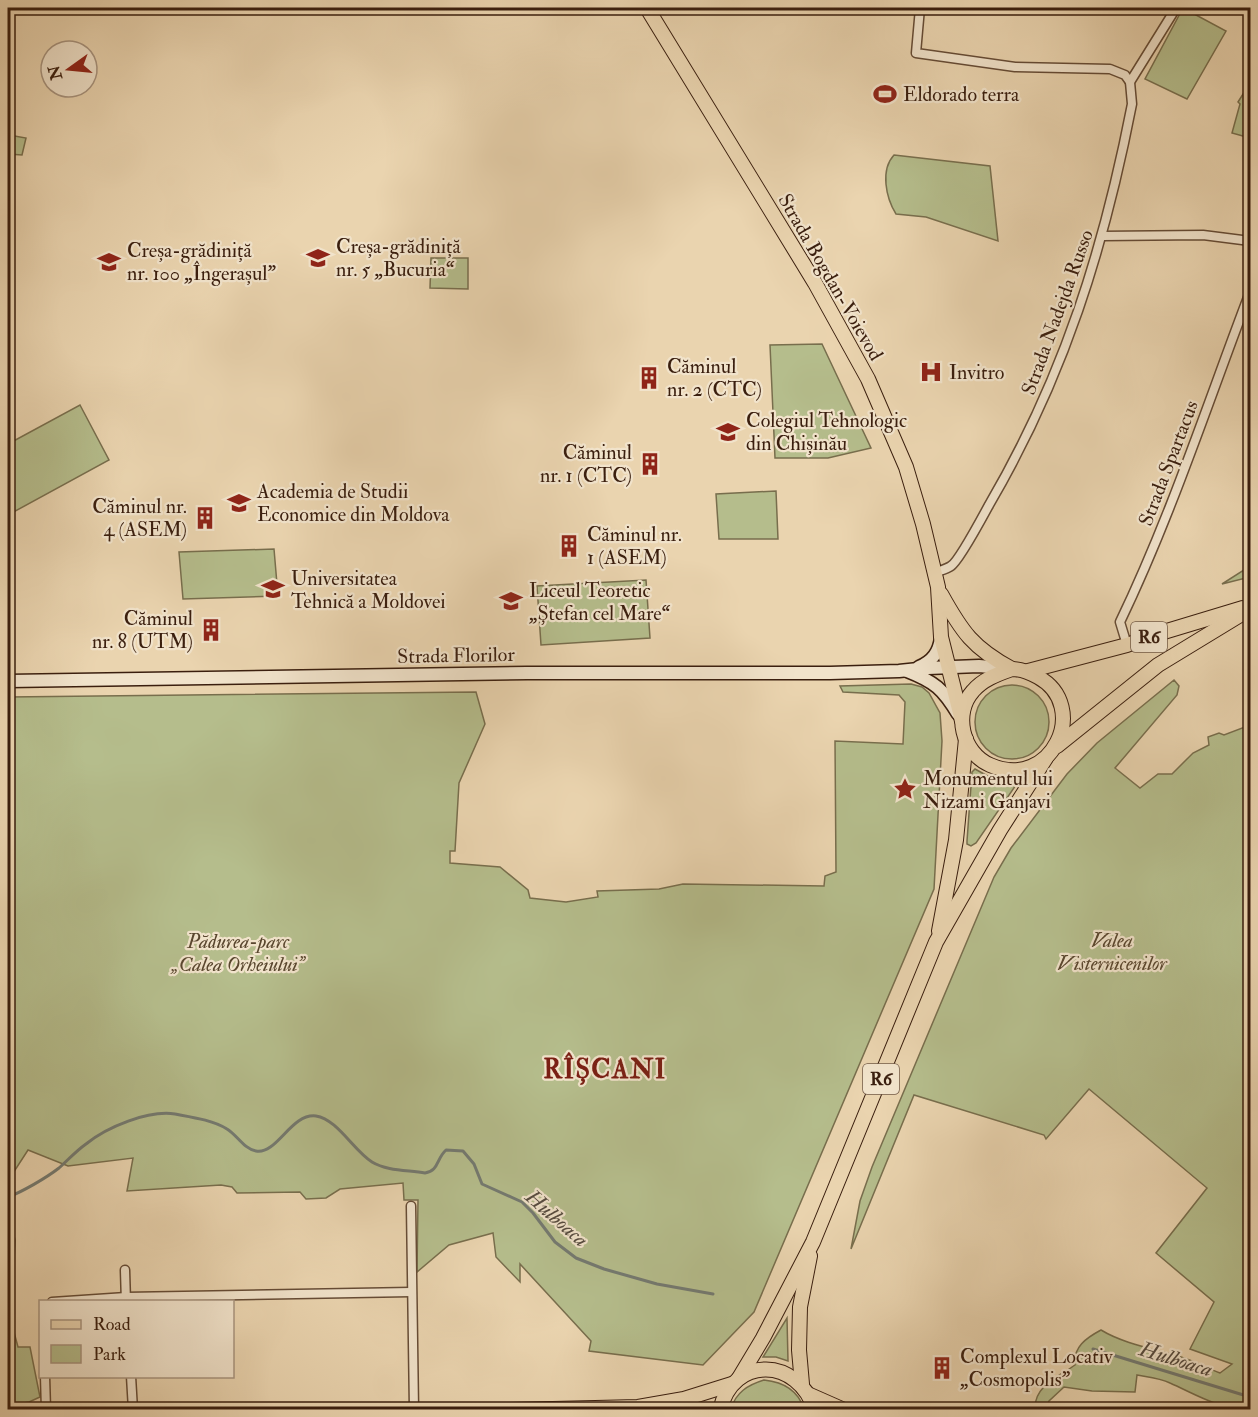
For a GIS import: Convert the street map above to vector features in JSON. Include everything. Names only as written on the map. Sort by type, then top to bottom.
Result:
[{"type":"main road","name":"Strada Bogdan-Voievod","points":[[647,8],[853,348],[906,467],[938,587],[954,618],[972,642],[1012,669]]},
{"type":"main road","name":"Strada Bogdan-Voievod","points":[[938,587],[941,637],[962,721]]},
{"type":"main road","name":"R6","points":[[1028,672],[1251,607]]},
{"type":"main road","points":[[1056,748],[1158,664],[1251,607]]},
{"type":"main road","name":"Strada Florilor","points":[[906,671],[930,662],[938,652],[941,637]]},
{"type":"main road","name":"Strada Florilor","points":[[8,681],[527,673],[830,673],[979,666],[1012,669]]},
{"type":"main road","name":"R6","points":[[720,1410],[723,1398],[762,1338],[813,1242],[936,942],[1000,830],[1046,758],[1056,748],[1062,729],[1062,711],[1056,694],[1044,680],[1028,672],[1012,669]]},
{"type":"main road","points":[[962,721],[971,693],[989,678],[1012,669]]},
{"type":"main road","name":"Strada Florilor","points":[[906,671],[940,688],[962,721]]},
{"type":"main road","name":"R6","points":[[962,721],[966,739],[974,753],[986,763],[1001,769],[1017,770],[1032,766],[1046,758]]},
{"type":"main road","name":"R6","points":[[936,942],[956,840],[966,739]]},
{"type":"main road","name":"R6","points":[[813,1242],[800,1306],[800,1350],[806,1390],[815,1410]]},
{"type":"main road","points":[[510,1410],[638,1407],[684,1399],[765,1369],[791,1376],[806,1390],[844,1410]]},
{"type":"street","points":[[920,8],[916,53],[1015,67],[1118,70],[1130,82],[1176,8]]},
{"type":"street","name":"Strada Nadejda Russo","points":[[934,573],[952,566],[1002,483],[1052,382],[1072,330],[1102,236],[1132,104],[1130,82]]},
{"type":"street","points":[[1102,236],[1203,235],[1251,241]]},
{"type":"street","name":"Strada Spartacus","points":[[1127,645],[1120,622],[1154,546],[1251,292]]},
{"type":"street","points":[[411,1206],[414,1410]]},
{"type":"street","points":[[124,1270],[126,1299]]},
{"type":"street","points":[[101,1300],[411,1292]]},
{"type":"street","points":[[45,1378],[46,1410]]},
{"type":"street","points":[[131,1378],[134,1410]]},
{"type":"green space","points":[[1183,8],[1226,31],[1187,99],[1145,79]]},
{"type":"green space","points":[[1250,83],[1250,138],[1232,133],[1240,104],[1238,102]]},
{"type":"green space","points":[[9,135],[26,138],[22,155],[8,154]]},
{"type":"green space","points":[[894,155],[990,166],[998,241],[926,217],[896,214],[886,184],[887,168]]},
{"type":"green space","points":[[431,258],[468,258],[468,289],[430,288]]},
{"type":"green space","points":[[822,344],[871,448],[828,458],[775,458],[770,345]]},
{"type":"green space","points":[[80,405],[109,460],[8,515],[8,444]]},
{"type":"green space","points":[[776,491],[778,539],[719,539],[716,494]]},
{"type":"green space","points":[[274,549],[278,596],[183,599],[179,552]]},
{"type":"green space","points":[[1250,566],[1250,577],[1222,584]]},
{"type":"green space","points":[[646,580],[650,638],[541,645],[537,586]]},
{"type":"green space","name":"Valea Visternicenilor","points":[[1174,680],[1179,686],[1177,695],[1115,768],[1140,788],[1158,774],[1172,774],[1193,753],[1209,745],[1208,737],[1219,733],[1224,735],[1250,725],[1250,1409],[1219,1404],[1166,1381],[1137,1375],[1135,1392],[1092,1391],[1064,1387],[1049,1401],[1045,1409],[1035,1409],[1038,1394],[1043,1388],[1075,1365],[1078,1348],[1090,1336],[1101,1330],[1120,1339],[1186,1359],[1220,1373],[1232,1364],[1190,1349],[1214,1302],[1156,1253],[1207,1188],[1089,1089],[1046,1139],[1044,1135],[914,1095],[851,1249],[860,1201],[872,1167],[994,877],[1011,848],[1067,774],[1097,743]]},
{"type":"green space","name":"Pădurea-parc „Calea Orheiului”","points":[[911,684],[922,687],[929,693],[940,713],[942,741],[934,889],[754,1312],[703,1365],[589,1351],[591,1341],[520,1264],[520,1282],[496,1257],[493,1233],[449,1245],[417,1272],[418,1200],[404,1200],[403,1183],[340,1189],[326,1198],[306,1199],[300,1192],[237,1193],[232,1187],[221,1185],[127,1191],[133,1158],[68,1166],[28,1150],[8,1181],[8,697],[476,692],[485,724],[459,783],[455,851],[450,851],[450,863],[500,867],[528,890],[530,898],[566,902],[598,897],[597,891],[659,889],[683,884],[824,886],[825,876],[836,872],[835,741],[903,744],[905,702],[899,695],[843,692],[840,686]]},
{"type":"green space","points":[[1012,685],[1026,688],[1038,696],[1046,708],[1049,722],[1046,736],[1038,748],[1026,756],[1012,759],[998,756],[986,748],[978,736],[975,722],[978,708],[986,696],[998,688]]},
{"type":"green space","points":[[975,769],[993,779],[1012,782],[1016,785],[976,843],[971,846],[967,844],[967,841],[972,772]]},
{"type":"green space","points":[[8,1209],[15,1240],[11,1321],[18,1347],[30,1347],[40,1397],[29,1402],[8,1406]]},
{"type":"green space","points":[[787,1318],[788,1361],[776,1357],[763,1357]]},
{"type":"green space","points":[[764,1380],[789,1388],[798,1397],[804,1409],[731,1409],[743,1390]]},
{"type":"waterway","name":"Hulboaca","points":[[8,1197],[54,1172],[95,1138],[116,1126],[141,1117],[164,1113],[209,1121],[227,1129],[248,1148],[264,1151],[299,1121],[316,1116],[331,1123],[365,1157],[384,1167],[430,1172],[446,1150],[463,1151],[474,1164],[482,1184],[522,1202],[555,1242],[576,1258],[604,1269],[657,1284],[713,1294]]},
{"type":"waterway","name":"Hulboaca","points":[[1093,1349],[1250,1397]]},
{"type":"place","name":"Eldorado terra","points":[[885,94]]},
{"type":"place","name":"Creșa-grădiniță nr. 5 „Bucuria“","points":[[318,258]]},
{"type":"place","name":"Creșa-grădiniță nr. 100 „Îngerașul”","points":[[109,262]]},
{"type":"place","name":"Invitro","points":[[931,372]]},
{"type":"place","name":"Căminul nr. 2 (CTC)","points":[[649,378]]},
{"type":"place","name":"Colegiul Tehnologic din Chișinău","points":[[728,432]]},
{"type":"place","name":"Căminul nr. 1 (CTC)","points":[[650,464]]},
{"type":"place","name":"Academia de Studii Economice din Moldova","points":[[239,503]]},
{"type":"place","name":"Căminul nr. 4 (ASEM)","points":[[205,518]]},
{"type":"place","name":"Căminul nr. 1 (ASEM)","points":[[569,546]]},
{"type":"place","name":"Universitatea Tehnică a Moldovei","points":[[273,589]]},
{"type":"place","name":"Liceul Teoretic „Ștefan cel Mare“","points":[[511,601]]},
{"type":"place","name":"Căminul nr. 8 (UTM)","points":[[211,630]]},
{"type":"place","name":"Monumentul lui Nizami Ganjavi","points":[[905,789]]},
{"type":"place","name":"Complexul Locativ „Cosmopolis”","points":[[942,1368]]},
{"type":"district","name":"RÎȘCANI","points":[[605,1069]]}]
